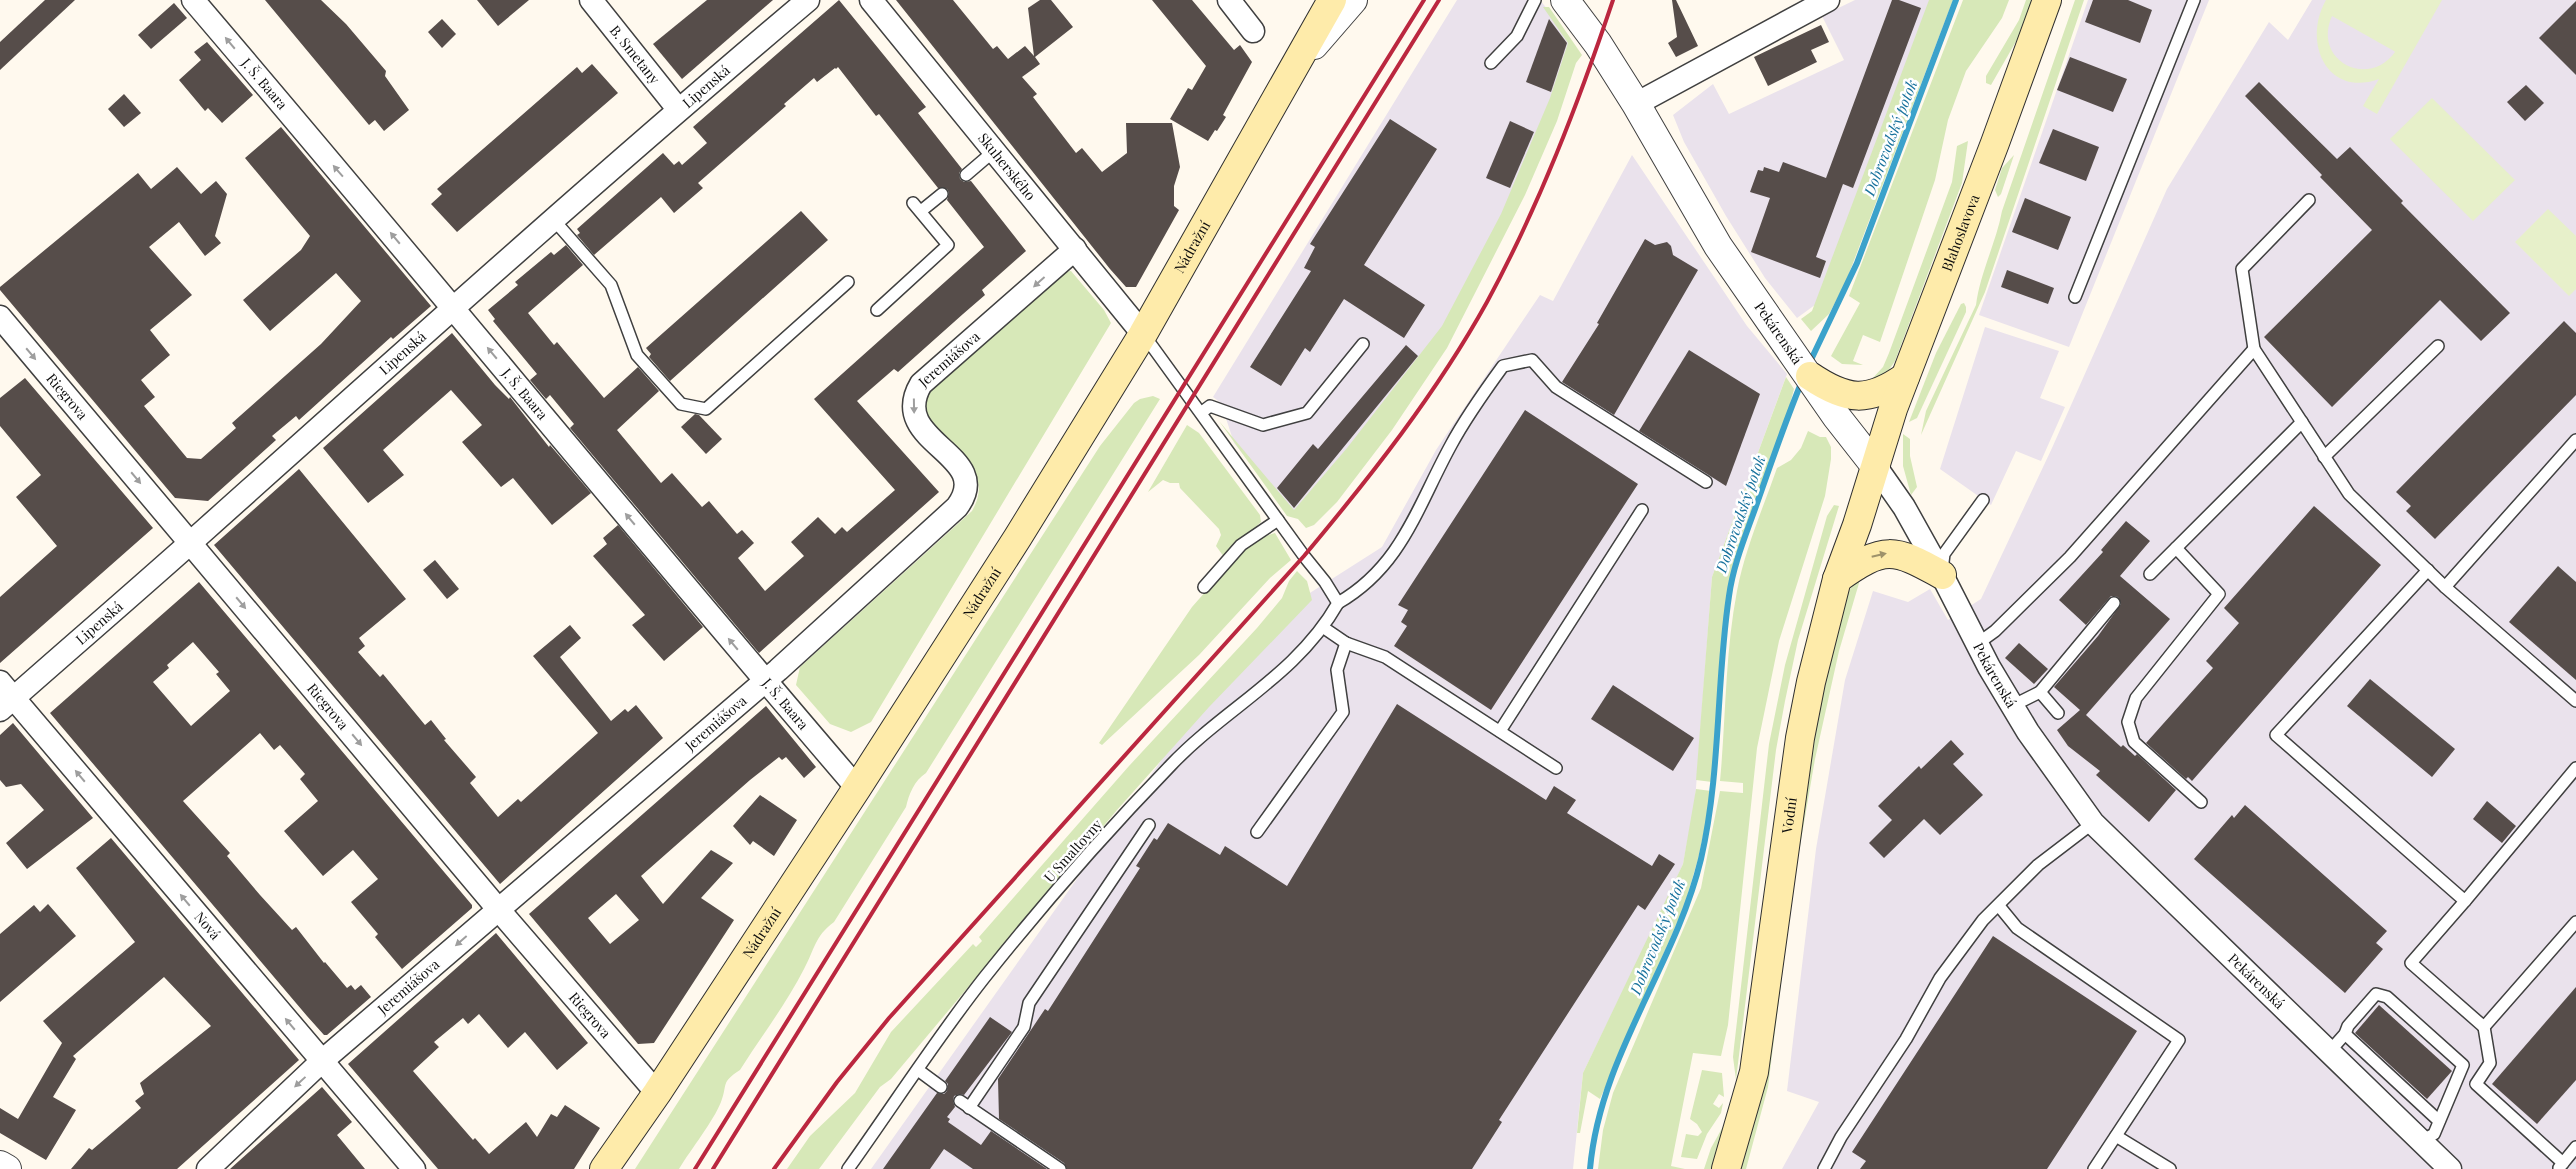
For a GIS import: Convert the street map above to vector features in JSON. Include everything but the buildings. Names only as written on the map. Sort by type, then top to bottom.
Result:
[{"type":"main road","name":"Nádražní","points":[[604,1169],[657,1093],[857,788],[1018,537],[1143,334],[1332,0]]},
{"type":"main road","name":"Blahoslavova","points":[[1876,467],[1905,377],[1995,143],[2047,0]]},
{"type":"main road","points":[[1815,380],[1847,395],[1875,395],[1905,377]]},
{"type":"main road","name":"Vodní","points":[[1726,1169],[1754,1072],[1800,738],[1811,682],[1838,579],[1876,467]]},
{"type":"main road","points":[[1838,579],[1865,560],[1880,554],[1901,554],[1913,558],[1942,575]]},
{"type":"street","name":"J. Š. Baara","points":[[193,0],[453,306],[764,682],[857,788]]},
{"type":"street","name":"B. Smetany","points":[[591,0],[678,109]]},
{"type":"street","name":"Lipenská","points":[[5,697],[190,542],[453,306],[678,109],[808,0]]},
{"type":"street","name":"Skuherského","points":[[872,0],[1143,334]]},
{"type":"street","points":[[1229,0],[1253,31]]},
{"type":"street","points":[[1292,71],[1353,0]]},
{"type":"street","name":"Pekárenská","points":[[1565,0],[1598,44],[1636,104],[1718,246],[1904,507],[2012,706],[2028,732],[2093,823],[2450,1169]]},
{"type":"street","points":[[1636,104],[1828,0]]},
{"type":"street","name":"Jeremiášova","points":[[208,1169],[322,1061],[764,682],[957,507],[966,495],[967,482],[962,470],[920,425],[912,411],[914,396],[921,384],[1075,249]]},
{"type":"street","name":"Riegrova","points":[[0,317],[498,909],[657,1093]]},
{"type":"street","name":"Nová","points":[[5,697],[414,1169]]},
{"type":"street","points":[[0,1165],[7,1169]]},
{"type":"lane","points":[[1491,64],[1517,36],[1535,0]]},
{"type":"lane","points":[[2075,297],[2194,0]]},
{"type":"lane","points":[[966,175],[994,151]]},
{"type":"lane","points":[[877,310],[948,245],[917,207],[942,194]]},
{"type":"lane","points":[[2309,200],[2242,269],[2254,349],[2348,494],[2445,587],[2576,701]]},
{"type":"lane","points":[[553,219],[611,285],[637,355],[681,404],[706,409],[848,282]]},
{"type":"lane","points":[[1143,334],[1325,582],[1338,604],[1357,592],[1391,558],[1414,523],[1450,447],[1472,409],[1503,366],[1532,360],[1556,387],[1706,482]]},
{"type":"lane","points":[[1202,412],[1210,406],[1263,425],[1307,413],[1363,344]]},
{"type":"lane","points":[[2324,457],[2438,346]]},
{"type":"lane","points":[[1977,644],[1995,631],[2070,557],[2254,349]]},
{"type":"lane","points":[[2150,574],[2302,422]]},
{"type":"lane","points":[[2445,587],[2576,440]]},
{"type":"lane","points":[[1942,575],[1944,554],[1983,500]]},
{"type":"lane","points":[[1500,731],[1642,510]]},
{"type":"lane","points":[[1204,587],[1241,545],[1278,520]]},
{"type":"lane","points":[[2176,548],[2219,594],[2136,698],[2128,722],[2134,742],[2201,802]]},
{"type":"lane","points":[[2428,570],[2276,734],[2465,901]]},
{"type":"lane","points":[[2012,706],[2040,692],[2114,603]]},
{"type":"lane","name":"U Smaltovny","points":[[848,1169],[983,979],[1065,880],[1172,763],[1303,652],[1324,628],[1338,604]]},
{"type":"lane","points":[[1324,628],[1346,643],[1385,657],[1556,768]]},
{"type":"lane","points":[[1257,832],[1343,712],[1337,670],[1346,643]]},
{"type":"lane","points":[[2040,692],[2058,713]]},
{"type":"lane","points":[[2576,768],[2411,963],[2484,1027],[2490,1063],[2476,1084],[2560,1166],[2576,1147]]},
{"type":"lane","points":[[1824,1169],[1841,1138],[1906,1039],[1940,978],[1984,920],[2038,865],[2093,823]]},
{"type":"lane","points":[[1060,1169],[965,1104],[1024,1027],[1029,1002],[1149,825]]},
{"type":"lane","points":[[1998,906],[2017,928],[2179,1040],[2094,1169]]},
{"type":"lane","points":[[2484,1027],[2576,922]]},
{"type":"lane","points":[[2329,1052],[2345,1034],[2348,1026],[2376,994],[2387,998],[2463,1065],[2434,1134],[2421,1141]]},
{"type":"lane","points":[[2345,1034],[2439,1121]]},
{"type":"lane","points":[[918,1070],[941,1087]]},
{"type":"lane","points":[[2116,1136],[2170,1169]]},
{"type":"shaded area","points":[[1457,0],[1540,0],[1571,39],[1545,116],[1508,207],[1442,333],[1294,517],[1234,443],[1221,403],[1213,397]]},
{"type":"shaded area","points":[[1855,0],[1930,0],[1819,302],[1797,318],[1765,278],[1726,216],[1684,142],[1673,115],[1713,84],[1729,114],[1844,60],[1822,16]]},
{"type":"shaded area","points":[[2088,0],[2209,0],[2069,347],[1979,315]]},
{"type":"shaded area","points":[[2312,0],[2576,0],[2576,1169],[1782,1169],[1819,1102],[1787,1091],[1816,849],[1845,680],[1873,591],[1908,602],[1930,589],[1948,620],[1981,599],[2052,448],[2167,189],[2269,22],[2288,40]]},
{"type":"shaded area","points":[[1632,155],[1747,326],[1787,374],[1712,577],[1695,801],[1683,864],[1583,1073],[1573,1169],[871,1169],[1197,710],[1302,598],[1382,547],[1436,450],[1540,295],[1553,301]]},
{"type":"shaded area","points":[[1985,327],[2059,351],[2040,398],[2065,407],[2041,461],[2016,451],[1991,505],[1940,469]]},
{"type":"green space","points":[[1929,0],[1953,0],[1845,284],[1829,314],[1811,331],[1801,319],[1812,311]]},
{"type":"green space","points":[[1963,0],[2009,0],[2002,18],[1966,71],[1948,120],[1935,180],[1880,342],[1863,335],[1853,361],[1863,365],[1842,364],[1831,356],[1860,303],[1849,296]]},
{"type":"green space","points":[[2026,0],[2035,0],[2026,24],[1991,85],[1986,83],[1986,76],[2019,20]]},
{"type":"green space","points":[[2075,0],[2084,0],[1985,292],[1921,435],[1926,411],[1976,305],[1981,281],[2002,211]]},
{"type":"green space","points":[[2326,0],[2442,0],[2377,114],[2363,106],[2379,79],[2361,83],[2345,81],[2333,73],[2324,62],[2319,48],[2317,33],[2319,16]],"holes":[[[2332,16],[2395,52],[2384,63],[2371,69],[2358,69],[2346,65],[2336,57],[2330,46],[2328,32]]]},
{"type":"green space","points":[[1543,7],[1549,7],[1582,55],[1576,63],[1557,121],[1525,195],[1447,348],[1392,430],[1337,502],[1314,525],[1306,528],[1298,519],[1287,516],[1219,421],[1294,510],[1347,448],[1442,326],[1501,214],[1550,98],[1568,43]]},
{"type":"green space","points":[[2432,98],[2515,180],[2473,221],[2390,139]]},
{"type":"green space","points":[[1968,141],[1962,183],[1895,361],[1884,377],[1871,380],[1883,367],[1889,353],[1952,182],[1957,146]]},
{"type":"green space","points":[[2014,155],[2001,194],[1998,197],[1995,190],[2002,168]]},
{"type":"green space","points":[[2548,209],[2576,236],[2576,289],[2569,296],[2515,242]]},
{"type":"green space","points":[[1071,271],[1104,310],[1111,323],[871,722],[851,732],[830,724],[796,685],[800,667],[972,511],[979,493],[977,478],[970,464],[935,426],[926,413],[923,397],[1064,272]]},
{"type":"green space","points":[[1964,303],[1966,312],[1917,418],[1909,422],[1936,353],[1961,304]]},
{"type":"green space","points":[[1786,377],[1794,389],[1789,408],[1743,535],[1727,593],[1712,782],[1696,780],[1712,577]]},
{"type":"green space","points":[[1153,396],[1160,399],[926,773],[915,784],[906,807],[834,922],[822,933],[797,982],[781,1008],[740,1070],[727,1081],[721,1102],[713,1118],[679,1169],[635,1169],[1100,446],[1134,403],[1140,399]]},
{"type":"green space","points":[[1187,425],[1199,433],[1260,515],[1261,522],[1224,557],[1216,546],[1221,535],[1219,529],[1180,488],[1179,483],[1170,483],[1163,480],[1148,492]]},
{"type":"green space","points":[[1808,431],[1820,437],[1826,437],[1831,447],[1831,459],[1825,496],[1779,641],[1757,748],[1728,1025],[1721,1056],[1693,1053],[1671,1166],[1685,1169],[1598,1169],[1603,1130],[1613,1093],[1701,888],[1720,791],[1743,793],[1743,783],[1720,781],[1730,638],[1737,591],[1749,544],[1777,468],[1791,460],[1801,448]]},
{"type":"green space","points":[[1903,434],[1910,439],[1910,456],[1917,487],[1911,495],[1903,466]]},
{"type":"green space","points":[[1834,505],[1839,506],[1798,640],[1776,750],[1736,1080],[1733,1057],[1769,744],[1785,665],[1827,516]]},
{"type":"green space","points":[[1275,533],[1291,560],[1270,578],[1199,655],[1102,745],[1099,743],[1192,607],[1243,549],[1256,539]]},
{"type":"green space","points":[[1297,571],[1307,581],[1312,600],[1209,707],[1117,810],[891,1079],[880,1087],[819,1169],[787,1169],[810,1136],[855,1093],[891,1032],[973,944],[976,947],[982,941],[979,937],[1129,766],[1257,628],[1282,598],[1289,581]]},
{"type":"green space","points":[[1862,573],[1839,651],[1815,759],[1794,881],[1768,1087],[1746,1169],[1739,1169],[1785,889],[1827,665],[1845,601]]},
{"type":"green space","points":[[1696,789],[1711,791],[1711,799],[1698,859],[1684,907],[1600,1099],[1588,1091],[1580,1133],[1577,1133],[1583,1073],[1683,864]]},
{"type":"green space","points":[[1702,1070],[1722,1073],[1724,1097],[1719,1094],[1713,1104],[1719,1108],[1723,1103],[1721,1113],[1707,1134],[1697,1159],[1681,1157],[1686,1134],[1698,1136],[1702,1132],[1697,1124],[1690,1119]]},
{"type":"green space","points":[[1725,1123],[1712,1169],[1704,1169],[1711,1148]]},
{"type":"waterway","name":"Dobrovodský potok","points":[[1809,364],[1857,263],[1956,0]]},
{"type":"waterway","name":"Dobrovodský potok","points":[[1590,1169],[1597,1127],[1608,1088],[1623,1049],[1674,937],[1689,899],[1701,859],[1712,793],[1725,629],[1731,585],[1743,541],[1802,381]]},
{"type":"railway","points":[[695,1169],[1424,0]]},
{"type":"railway","points":[[713,1169],[1439,0]]},
{"type":"railway","points":[[774,1169],[837,1082],[889,1018],[1304,556],[1354,496],[1424,402],[1487,302],[1524,229],[1586,78],[1613,0]]}]
